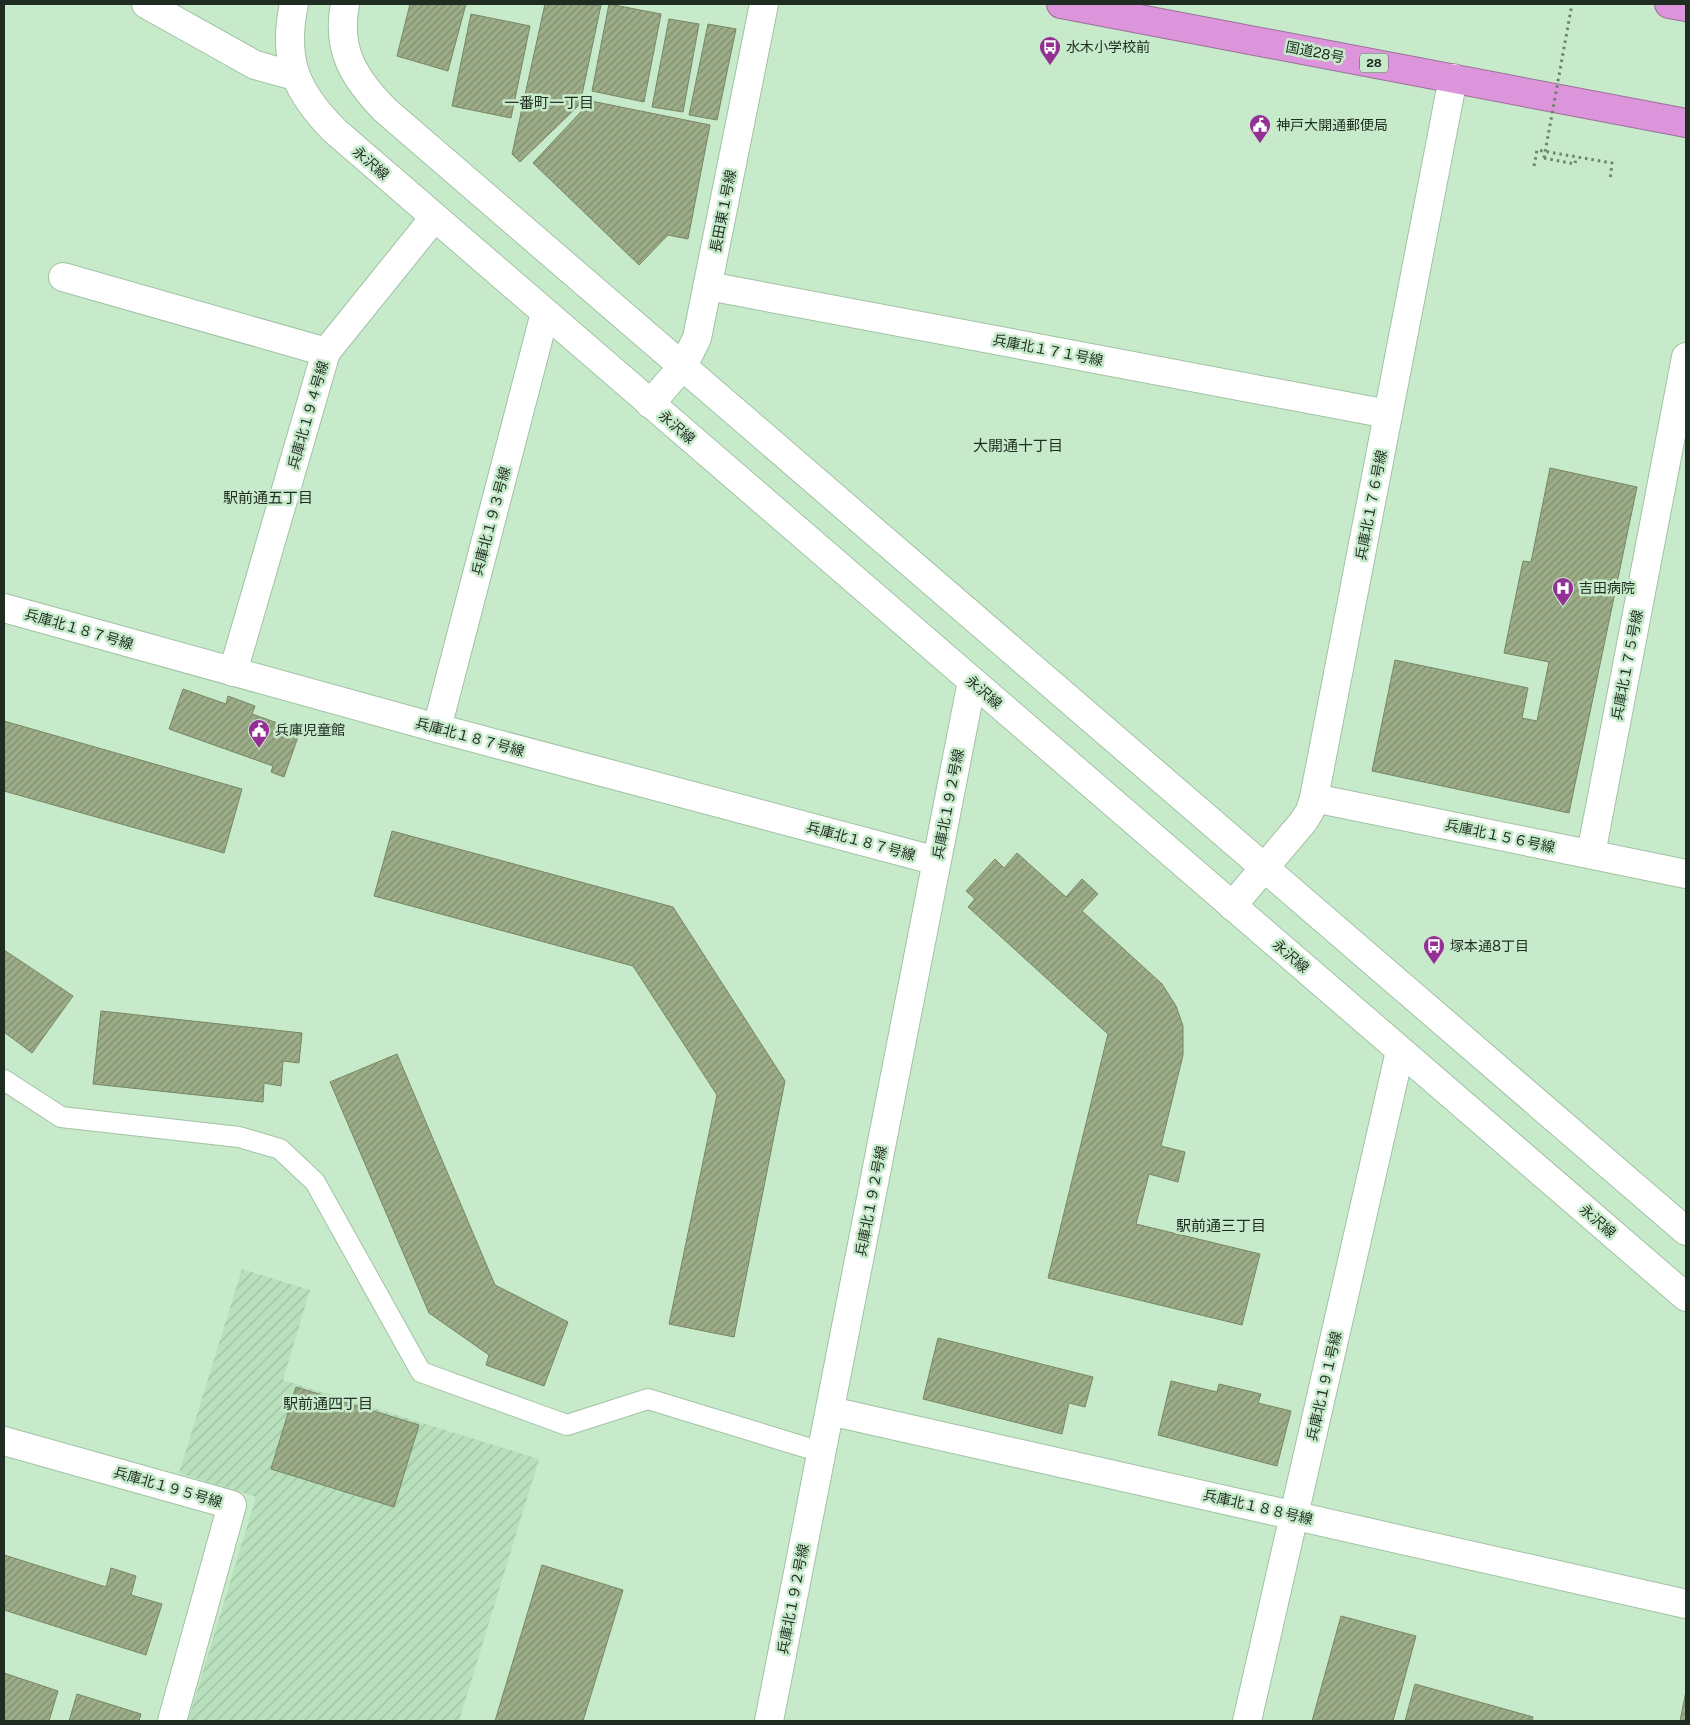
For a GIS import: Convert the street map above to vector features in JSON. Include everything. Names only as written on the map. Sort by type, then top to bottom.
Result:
[{"type":"highway","name":"国道28号","points":[[1061,4],[1686,123]]},
{"type":"highway","points":[[1669,4],[1686,7]]},
{"type":"street","points":[[146,4],[254,65],[295,76]]},
{"type":"street","name":"永沢線","points":[[294,4],[290,33],[291,55],[295,76],[305,97],[319,115],[352,148],[1686,1297]]},
{"type":"street","points":[[345,4],[342,29],[348,59],[355,74],[374,98],[398,121],[1686,1231]]},
{"type":"street","name":"長田東１号線","points":[[650,404],[683,366],[697,338],[764,4]]},
{"type":"street","name":"兵庫北１７６号線","points":[[1232,906],[1303,822],[1314,798],[1453,78]]},
{"type":"street","name":"兵庫北１９４号線","points":[[233,672],[326,352],[434,218]]},
{"type":"street","points":[[63,277],[326,352]]},
{"type":"street","name":"兵庫北１７１号線","points":[[708,286],[1388,414]]},
{"type":"street","name":"兵庫北１９３号線","points":[[437,728],[545,313]]},
{"type":"street","name":"兵庫北１７５号線","points":[[1591,854],[1686,358]]},
{"type":"street","name":"兵庫北１８７号線","points":[[4,608],[437,728],[937,861]]},
{"type":"street","name":"兵庫北１９２号線","points":[[769,1721],[972,681]]},
{"type":"street","name":"兵庫北１５６号線","points":[[1314,798],[1686,874]]},
{"type":"street","name":"兵庫北１９１号線","points":[[1247,1721],[1400,1051]]},
{"type":"street","name":"兵庫北１８８号線","points":[[830,1411],[1686,1604]]},
{"type":"street","name":"兵庫北１９５号線","points":[[4,1441],[232,1505],[172,1721]]},
{"type":"lane","points":[[4,1080],[61,1117],[239,1137],[280,1149],[315,1182],[421,1372],[567,1425],[648,1399],[821,1452]]},
{"type":"path","points":[[1572,4],[1544,158],[1575,164],[1576,157]]},
{"type":"path","points":[[1534,166],[1537,150],[1612,163],[1610,180]]},
{"type":"shaded area","points":[[242,1269],[310,1290],[283,1380],[539,1459],[459,1721],[188,1721],[256,1497],[179,1473]]},
{"type":"building","points":[[410,4],[466,4],[448,71],[397,56]]},
{"type":"building","points":[[545,4],[601,5],[580,104],[520,162],[512,154]]},
{"type":"building","points":[[609,4],[661,14],[644,102],[592,91]]},
{"type":"building","points":[[471,14],[530,26],[511,118],[452,106]]},
{"type":"building","points":[[669,19],[699,24],[683,112],[652,107]]},
{"type":"building","points":[[708,24],[736,29],[717,120],[689,115]]},
{"type":"building","points":[[591,101],[710,125],[688,239],[668,235],[639,265],[533,163]]},
{"type":"building","name":"吉田病院","points":[[1550,468],[1637,487],[1569,813],[1372,771],[1395,660],[1528,688],[1522,718],[1537,721],[1549,662],[1504,653],[1523,561],[1531,562]]},
{"type":"building","name":"兵庫児童館","points":[[183,689],[226,704],[228,696],[255,706],[252,714],[300,731],[284,777],[271,772],[273,766],[169,729]]},
{"type":"building","points":[[4,721],[242,789],[224,853],[4,791]]},
{"type":"building","points":[[392,831],[673,907],[785,1081],[734,1337],[669,1324],[717,1095],[633,966],[374,896]]},
{"type":"building","points":[[1017,853],[1066,897],[1082,879],[1098,894],[1082,911],[1162,984],[1176,1006],[1183,1026],[1183,1055],[1161,1146],[1185,1152],[1178,1182],[1149,1174],[1136,1224],[1260,1254],[1242,1325],[1048,1278],[1108,1034],[968,907],[975,899],[966,891],[995,859],[1004,868]]},
{"type":"building","points":[[4,950],[73,996],[32,1053],[4,1032]]},
{"type":"building","points":[[101,1011],[302,1033],[299,1063],[283,1061],[281,1086],[264,1083],[263,1102],[93,1084]]},
{"type":"building","points":[[397,1054],[495,1285],[568,1322],[544,1386],[486,1365],[489,1355],[429,1313],[330,1082]]},
{"type":"building","points":[[938,1338],[1093,1377],[1085,1407],[1069,1403],[1062,1434],[923,1399]]},
{"type":"building","points":[[1171,1381],[1217,1392],[1219,1384],[1261,1394],[1258,1403],[1291,1411],[1277,1466],[1158,1435]]},
{"type":"building","points":[[296,1387],[419,1425],[394,1507],[271,1469]]},
{"type":"building","points":[[4,1555],[106,1587],[111,1568],[136,1576],[131,1595],[162,1604],[146,1655],[4,1610]]},
{"type":"building","points":[[542,1565],[623,1590],[583,1721],[495,1721]]},
{"type":"building","points":[[1341,1616],[1416,1636],[1393,1721],[1312,1721]]},
{"type":"building","points":[[4,1673],[58,1691],[49,1721],[4,1721]]},
{"type":"building","points":[[1415,1684],[1533,1717],[1532,1721],[1405,1721]]},
{"type":"building","points":[[1686,1691],[1686,1721],[1680,1721]]},
{"type":"building","points":[[77,1694],[141,1714],[139,1721],[69,1721]]},
{"type":"place","name":"水木小学校前","points":[[1050,66]]},
{"type":"place","name":"神戸大開通郵便局","points":[[1260,144]]},
{"type":"place","name":"吉田病院","points":[[1563,607]]},
{"type":"place","name":"兵庫児童館","points":[[259,749]]},
{"type":"place","name":"塚本通8丁目","points":[[1434,965]]},
{"type":"district","name":"一番町一丁目","points":[[549,102]]},
{"type":"district","name":"大開通十丁目","points":[[1018,445]]},
{"type":"district","name":"駅前通五丁目","points":[[268,497]]},
{"type":"district","name":"駅前通三丁目","points":[[1221,1225]]},
{"type":"district","name":"駅前通四丁目","points":[[328,1403]]}]
